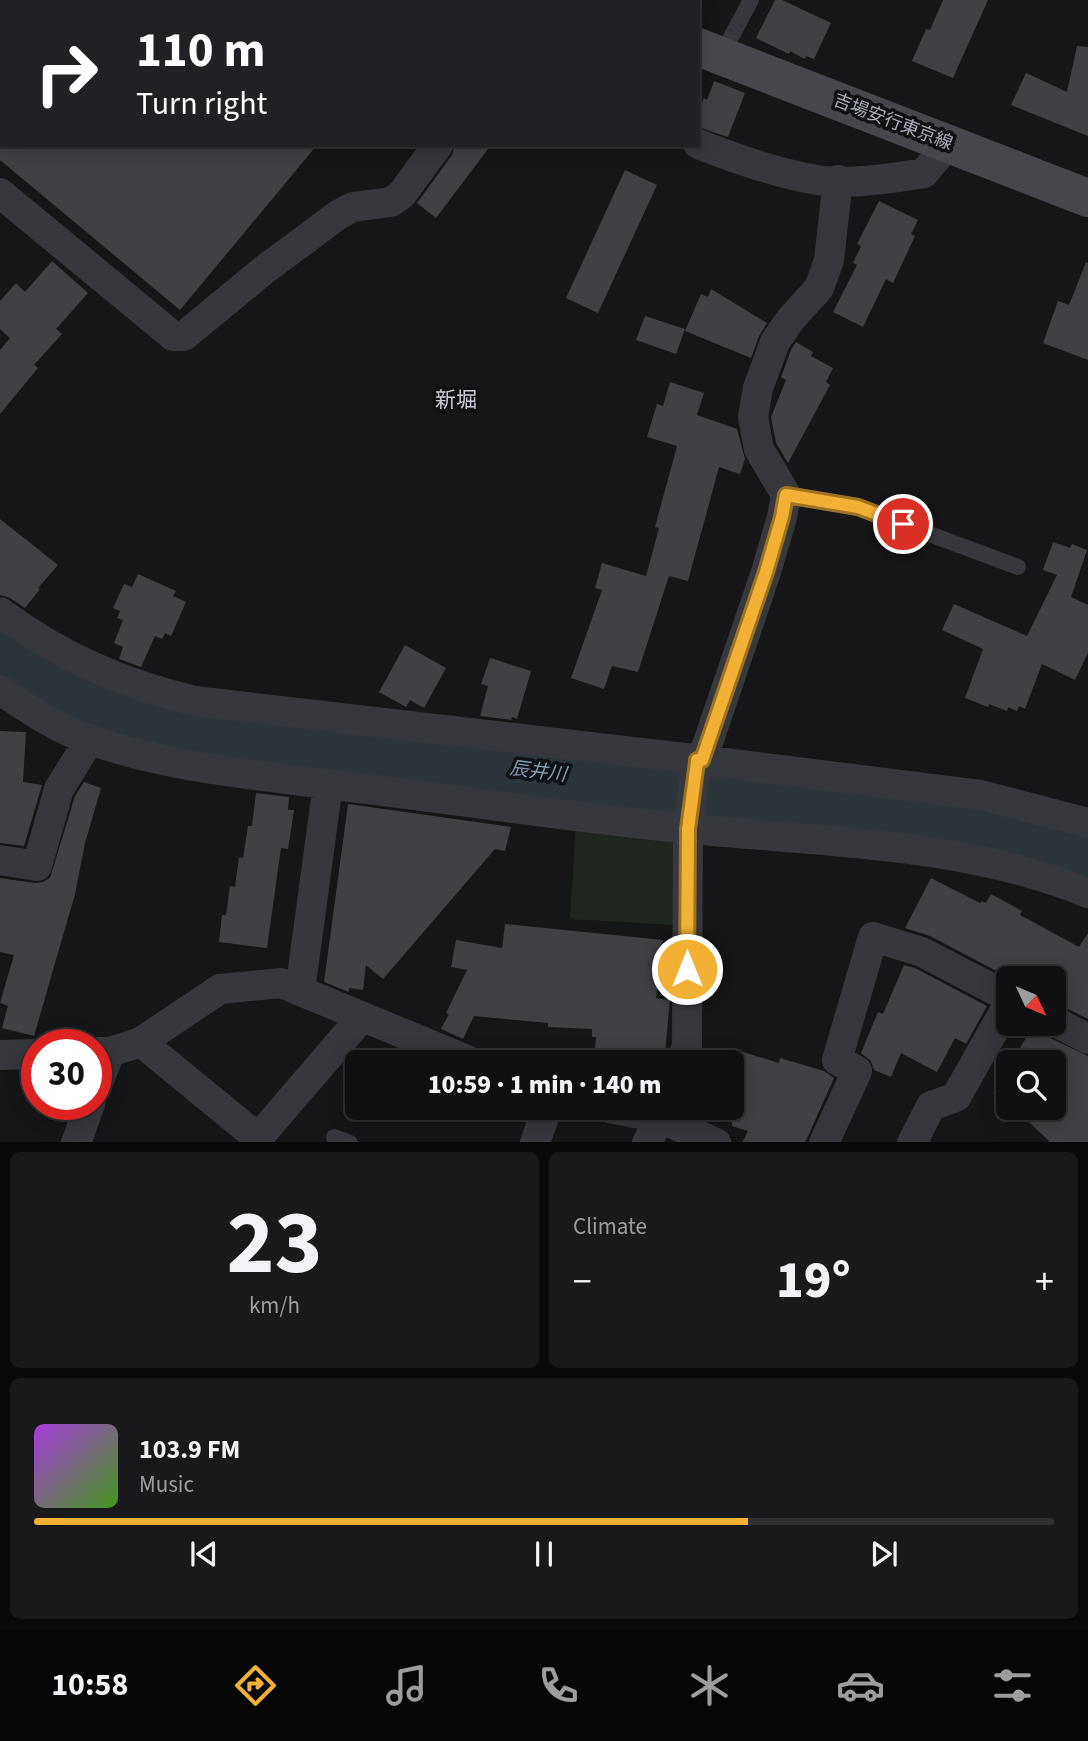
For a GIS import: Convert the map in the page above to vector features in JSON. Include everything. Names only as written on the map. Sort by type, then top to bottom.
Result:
[{"type":"main road","name":"吉場安行東京線","points":[[709,52],[1088,198]]},
{"type":"street","points":[[700,145],[749,163],[819,181],[888,179],[924,173],[948,144]]},
{"type":"street","points":[[0,192],[173,336],[184,336],[264,270],[338,215],[353,207],[391,202],[402,194],[437,147]]},
{"type":"street","points":[[686,1050],[688,828],[699,761],[766,572],[786,495],[759,449],[753,417],[758,388],[775,342],[790,320],[819,288],[829,260],[838,180]]},
{"type":"street","points":[[0,612],[47,645],[78,661],[148,690],[195,701],[980,795],[1088,823]]},
{"type":"street","points":[[0,690],[75,734],[157,760],[327,784],[688,828],[883,845],[967,858],[1053,878],[1088,893]]},
{"type":"street","points":[[0,860],[37,866],[59,789],[90,739]]},
{"type":"street","points":[[300,991],[327,784]]},
{"type":"street","points":[[824,1142],[857,1071],[837,1060],[873,937],[922,951],[996,991]]},
{"type":"street","points":[[112,1050],[141,1042],[220,989],[281,983],[443,1050]]},
{"type":"street","points":[[141,1042],[258,1138],[362,1017]]},
{"type":"street","points":[[913,1142],[931,1106],[956,1097],[996,1026]]},
{"type":"street","points":[[1066,1028],[1088,1040]]},
{"type":"street","points":[[0,1055],[21,1054]]},
{"type":"street","points":[[76,1142],[84,1120]]},
{"type":"street","points":[[535,1142],[543,1120]]},
{"type":"street","points":[[657,1123],[713,1142]]},
{"type":"lane","points":[[709,52],[751,0]]},
{"type":"lane","points":[[786,495],[858,507],[1018,567]]},
{"type":"lane","points":[[334,1137],[348,1142]]},
{"type":"shaded area","points":[[576,822],[665,836],[676,846],[673,925],[570,919]]},
{"type":"building","points":[[775,0],[782,0],[831,23],[814,59],[806,56],[805,59],[790,51],[789,54],[756,38]]},
{"type":"building","points":[[943,0],[988,0],[953,78],[912,61]]},
{"type":"building","points":[[1077,46],[1088,47],[1088,136],[1011,105],[1026,73],[1067,92]]},
{"type":"building","points":[[714,81],[745,93],[728,137],[700,128],[700,108],[704,98],[707,100]]},
{"type":"building","points":[[0,147],[315,147],[180,310],[0,160]]},
{"type":"building","points":[[454,147],[489,147],[436,218],[417,203],[452,155]]},
{"type":"building","points":[[625,170],[657,185],[598,313],[566,298]]},
{"type":"building","points":[[879,201],[918,220],[911,234],[915,236],[893,283],[886,279],[863,327],[833,312],[857,265],[853,263],[861,246],[857,244]]},
{"type":"building","points":[[52,261],[88,293],[56,329],[62,334],[34,365],[38,368],[0,414],[0,350],[10,338],[0,329],[0,301],[16,283],[25,292]]},
{"type":"building","points":[[1086,262],[1088,360],[1043,343],[1058,301],[1069,305]]},
{"type":"building","points":[[711,289],[767,323],[751,358],[685,331],[701,294],[708,297]]},
{"type":"building","points":[[645,316],[685,329],[676,354],[636,340]]},
{"type":"building","points":[[796,342],[813,352],[811,356],[833,368],[826,382],[830,385],[788,463],[776,443],[771,417],[786,380],[781,377]]},
{"type":"building","points":[[670,382],[704,393],[697,415],[737,429],[745,459],[740,474],[719,467],[688,581],[669,576],[638,672],[612,666],[604,689],[571,678],[602,590],[595,588],[602,563],[646,576],[659,528],[655,527],[677,446],[647,437],[657,404],[663,406]]},
{"type":"building","points":[[0,519],[58,565],[25,608],[0,595]]},
{"type":"building","points":[[1053,542],[1070,548],[1072,544],[1087,550],[1071,597],[1088,605],[1088,653],[1075,680],[1042,664],[1025,709],[1019,706],[1017,711],[1008,707],[1007,711],[989,704],[988,707],[965,698],[983,649],[942,630],[954,604],[1027,636],[1057,575],[1043,570]]},
{"type":"building","points":[[138,574],[176,591],[173,596],[186,602],[171,636],[165,633],[162,639],[155,636],[141,667],[119,659],[123,647],[114,643],[123,620],[117,618],[120,611],[113,608],[124,584],[132,587]]},
{"type":"building","points":[[405,645],[446,668],[424,708],[410,700],[406,707],[379,692]]},
{"type":"building","points":[[490,658],[531,671],[517,719],[480,716],[488,686],[481,684]]},
{"type":"building","points":[[0,731],[26,732],[23,782],[42,785],[24,846],[0,843]]},
{"type":"building","points":[[84,782],[101,788],[85,843],[75,894],[36,1029],[21,1029],[21,1033],[2,1028],[8,1006],[0,1003],[14,955],[0,952],[0,878],[35,883],[50,878],[75,796]]},
{"type":"building","points":[[256,793],[289,797],[288,810],[294,810],[288,849],[281,848],[267,948],[219,942],[222,915],[226,915],[230,886],[235,887],[239,857],[243,858],[248,826],[252,826]]},
{"type":"building","points":[[348,804],[511,827],[505,851],[495,849],[383,979],[366,965],[363,990],[349,988],[349,992],[324,982]]},
{"type":"building","points":[[931,878],[980,903],[986,903],[991,894],[1022,911],[1020,915],[1079,947],[1088,933],[1088,1019],[1066,1008],[1066,966],[996,966],[996,971],[930,936],[905,928]]},
{"type":"building","points":[[505,924],[663,940],[656,998],[670,1000],[665,1050],[595,1050],[596,1037],[592,1037],[592,1029],[548,1027],[548,1023],[474,1016],[463,1039],[441,1029],[467,970],[451,967],[456,940],[502,948]]},
{"type":"building","points":[[904,965],[915,968],[987,1006],[966,1044],[955,1038],[937,1072],[901,1053],[891,1077],[874,1070],[871,1061],[861,1053],[878,1012],[883,1014]]},
{"type":"building","points":[[1027,1036],[1046,1036],[1088,1056],[1088,1142],[1050,1142],[1027,1120],[1066,1120],[1066,1050],[1019,1050]]},
{"type":"building","points":[[744,1052],[779,1063],[780,1058],[824,1071],[834,1078],[805,1142],[742,1142],[748,1131],[732,1126],[732,1120],[744,1120]]},
{"type":"waterway","name":"辰井川","points":[[0,652],[79,700],[150,727],[451,765],[581,775],[823,808],[946,820],[1068,849],[1088,859]]},
{"type":"district","name":"新堀","points":[[456,400]]},
{"type":"route","points":[[687,969],[688,829],[697,760],[702,760],[766,572],[786,495],[858,507],[903,524]]}]
